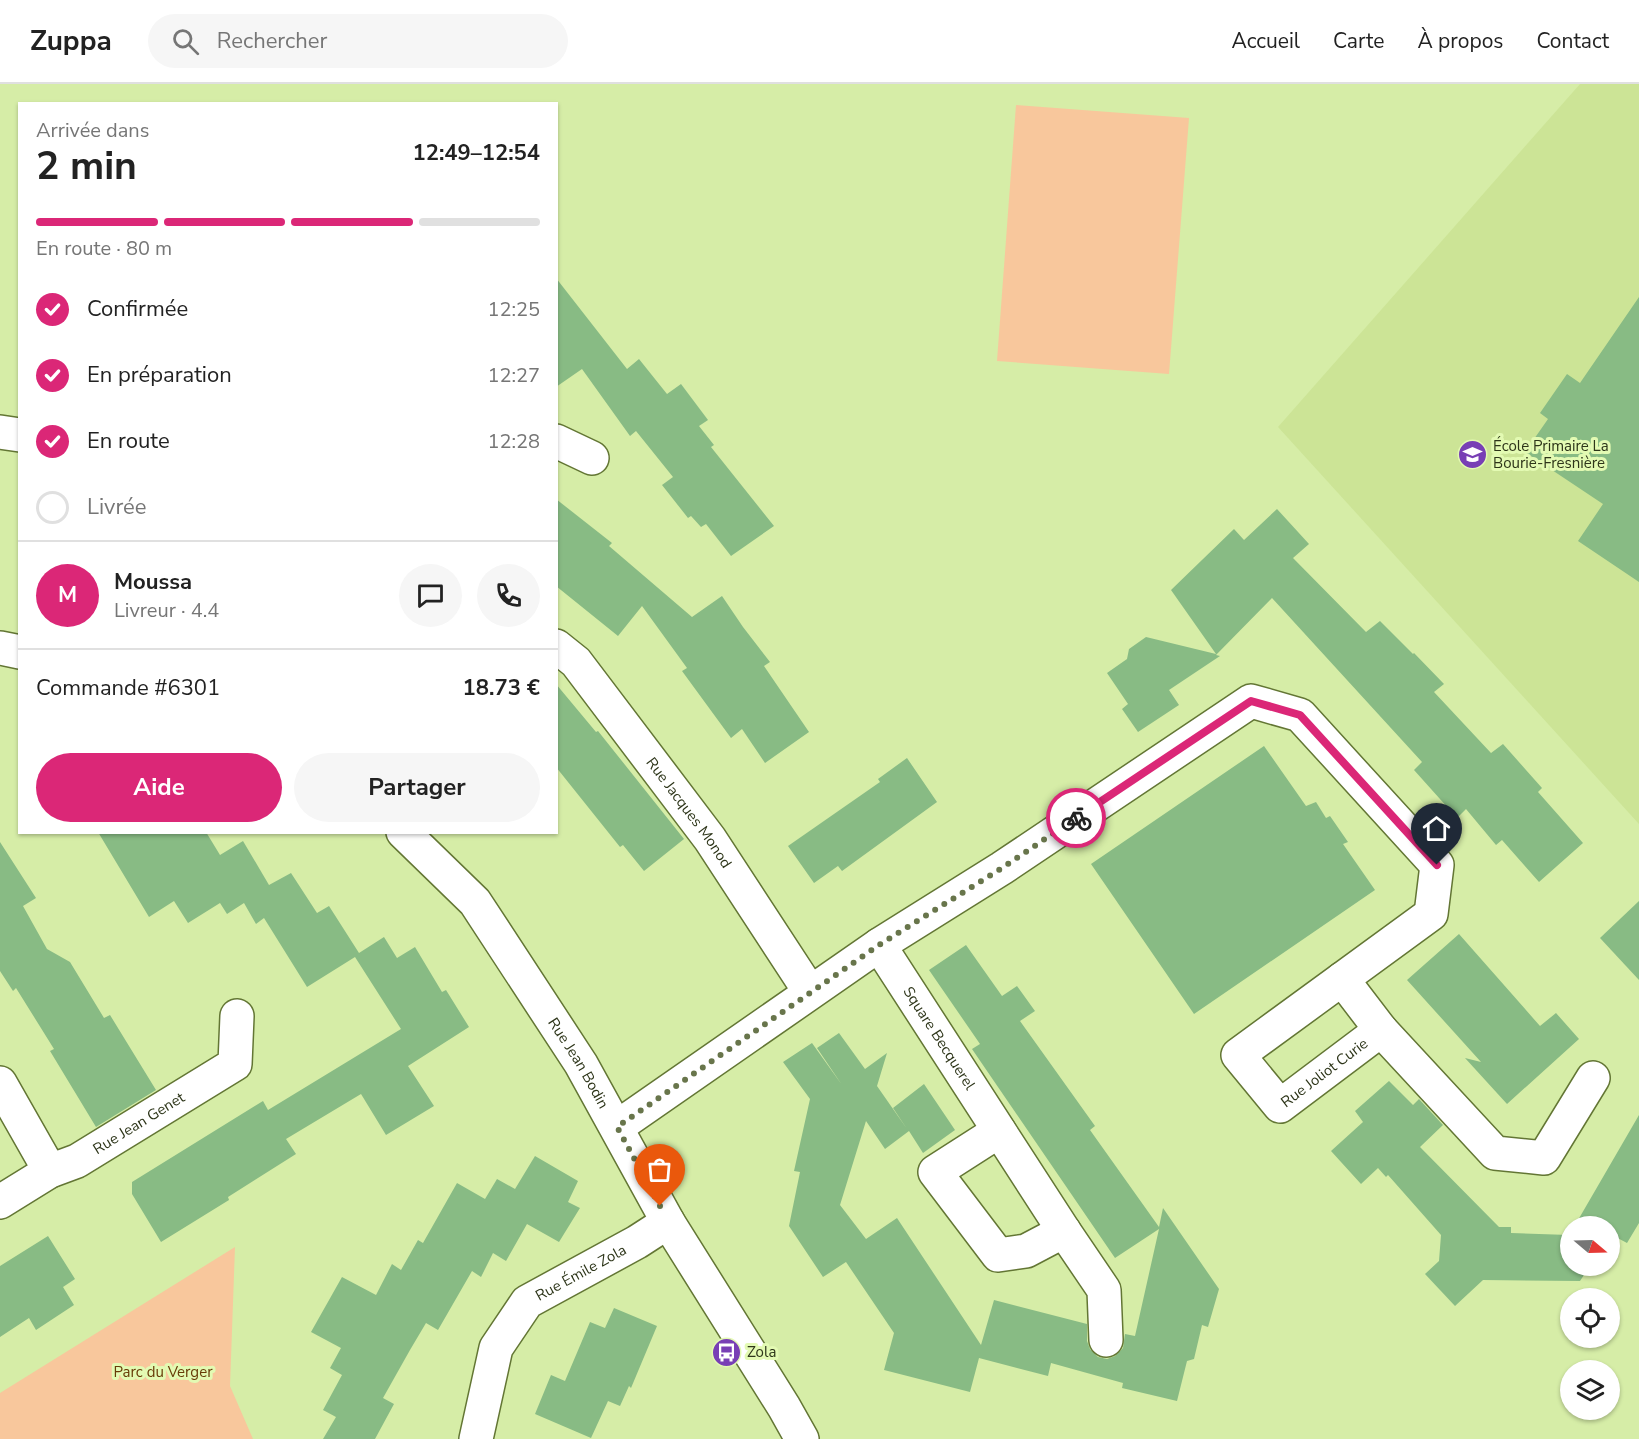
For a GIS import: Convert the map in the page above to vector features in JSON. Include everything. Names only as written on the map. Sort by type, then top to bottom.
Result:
[{"type":"street","points":[[0,432],[18,435]]},
{"type":"street","points":[[558,442],[592,458]]},
{"type":"street","points":[[0,648],[18,652]]},
{"type":"street","name":"Rue Jacques Monod","points":[[558,648],[576,662],[710,839],[810,992]]},
{"type":"street","name":"Rue Joliot Curie","points":[[617,1127],[879,945],[1002,868],[1251,701],[1300,715],[1437,865],[1431,914],[1238,1055],[1280,1106],[1381,1030]]},
{"type":"street","name":"Rue Jean Bodin","points":[[405,834],[475,902],[581,1064],[669,1222],[802,1439]]},
{"type":"street","name":"Square Becquerel","points":[[879,945],[1104,1290],[1106,1340]]},
{"type":"street","name":"Rue Joliot Curie","points":[[1342,979],[1381,1030],[1495,1153],[1544,1158],[1593,1078]]},
{"type":"street","name":"Rue Jean Genet","points":[[0,1202],[50,1171],[77,1161],[235,1064],[237,1016]]},
{"type":"street","points":[[0,1083],[50,1171]]},
{"type":"street","points":[[999,1131],[935,1172],[998,1255],[1026,1251],[1064,1231]]},
{"type":"street","name":"Rue Émile Zola","points":[[476,1439],[496,1348],[527,1302],[669,1222]]},
{"type":"shaded area","name":"École Primaire La Bourie-Fresnière","points":[[1580,84],[1639,84],[1639,824],[1278,427]]},
{"type":"green space","points":[[1016,105],[1189,118],[1169,374],[997,361]]},
{"type":"green space","name":"Parc du Verger","points":[[235,1247],[230,1386],[253,1439],[0,1439],[0,1393]]},
{"type":"building","points":[[558,281],[627,369],[639,359],[667,394],[681,384],[708,420],[699,426],[714,445],[711,447],[774,526],[731,556],[706,524],[701,527],[691,516],[688,518],[662,485],[673,477],[636,431],[630,436],[582,369],[558,386]]},
{"type":"building","points":[[1639,297],[1639,582],[1578,541],[1603,504],[1525,452],[1548,419],[1540,413],[1567,374],[1580,383]]},
{"type":"building","points":[[558,501],[612,543],[609,546],[692,617],[722,596],[770,662],[764,666],[809,732],[765,763],[742,729],[731,738],[682,671],[687,668],[642,606],[618,636],[558,588]]},
{"type":"building","points":[[1277,509],[1309,544],[1293,558],[1366,632],[1380,621],[1414,653],[1444,684],[1434,692],[1491,753],[1503,744],[1542,788],[1538,792],[1583,843],[1539,882],[1502,840],[1496,845],[1466,809],[1457,818],[1414,770],[1422,762],[1272,598],[1216,655],[1220,656],[1169,690],[1179,705],[1138,732],[1122,709],[1128,704],[1107,673],[1127,659],[1129,649],[1146,637],[1216,654],[1171,590],[1234,529],[1244,540]]},
{"type":"building","points":[[558,686],[596,732],[598,731],[684,839],[644,871],[623,845],[620,847],[558,770]]},
{"type":"building","points":[[1264,746],[1306,806],[1316,802],[1326,818],[1330,816],[1348,842],[1343,844],[1375,890],[1194,1014],[1091,864]]},
{"type":"building","points":[[907,758],[937,802],[842,871],[838,866],[814,883],[788,846],[880,782],[878,779]]},
{"type":"building","points":[[99,834],[207,834],[220,855],[243,841],[269,885],[291,873],[317,913],[329,906],[359,953],[384,937],[397,958],[415,947],[442,992],[446,990],[469,1027],[408,1066],[434,1106],[386,1135],[361,1094],[286,1139],[296,1154],[228,1197],[229,1200],[161,1242],[132,1194],[132,1182],[263,1101],[268,1110],[401,1029],[355,957],[307,987],[264,918],[256,924],[244,903],[227,914],[220,903],[188,923],[174,901],[149,917]]},
{"type":"building","points":[[0,842],[36,898],[23,906],[47,949],[70,962],[104,1018],[110,1015],[156,1090],[96,1127],[50,1051],[54,1049],[16,988],[13,991],[0,971]]},
{"type":"building","points":[[1639,901],[1639,980],[1600,938]]},
{"type":"building","points":[[1459,934],[1540,1026],[1556,1013],[1579,1039],[1507,1104],[1465,1058],[1481,1062],[1407,980]]},
{"type":"building","points":[[966,945],[1002,996],[1017,986],[1035,1011],[1020,1021],[1095,1126],[1090,1130],[1159,1227],[1163,1208],[1219,1289],[1208,1327],[1202,1325],[1194,1359],[1187,1361],[1177,1401],[1122,1388],[1123,1383],[1051,1363],[1048,1376],[979,1358],[970,1392],[884,1370],[894,1333],[846,1262],[823,1277],[789,1226],[800,1172],[794,1171],[810,1099],[783,1062],[812,1043],[842,1085],[817,1048],[839,1033],[865,1069],[887,1053],[877,1086],[907,1129],[893,1108],[924,1084],[955,1130],[923,1153],[909,1131],[885,1149],[866,1121],[840,1205],[866,1239],[897,1218],[981,1345],[994,1300],[1087,1324],[1087,1341],[1090,1349],[1098,1357],[1107,1359],[1115,1356],[1123,1348],[1125,1334],[1135,1336],[1159,1229],[1115,1258],[972,1049],[980,1044],[929,970]]},
{"type":"building","points":[[1389,1081],[1413,1105],[1419,1099],[1443,1125],[1420,1147],[1499,1227],[1511,1227],[1511,1233],[1560,1235],[1560,1276],[1583,1276],[1580,1281],[1483,1280],[1455,1306],[1425,1274],[1439,1261],[1441,1235],[1388,1175],[1386,1177],[1378,1168],[1361,1184],[1331,1151],[1363,1122],[1355,1111]]},
{"type":"building","points":[[1639,1115],[1639,1223],[1627,1243],[1620,1239],[1620,1216],[1580,1216]]},
{"type":"building","points":[[535,1156],[578,1181],[568,1202],[580,1208],[559,1242],[527,1224],[506,1261],[493,1253],[481,1277],[472,1271],[438,1330],[426,1323],[383,1398],[394,1404],[375,1439],[323,1439],[336,1417],[323,1410],[342,1375],[330,1368],[341,1348],[311,1332],[342,1277],[376,1295],[392,1264],[401,1270],[418,1240],[423,1243],[457,1183],[485,1199],[497,1179],[515,1189]]},
{"type":"building","points":[[48,1236],[75,1279],[63,1287],[74,1305],[36,1330],[29,1318],[0,1337],[0,1266]]},
{"type":"building","points":[[614,1308],[657,1326],[631,1388],[629,1386],[620,1406],[608,1401],[591,1438],[535,1414],[551,1375],[565,1381],[590,1322],[605,1328]]},
{"type":"way so far","points":[[660,1206],[617,1127],[879,945],[1002,868],[1076,818]]},
{"type":"place","name":"École Primaire La Bourie-Fresnière","points":[[1472,455]]},
{"type":"place","name":"Zola","points":[[726,1352]]},
{"type":"route","points":[[1076,818],[1251,701],[1300,715],[1437,865]]}]
